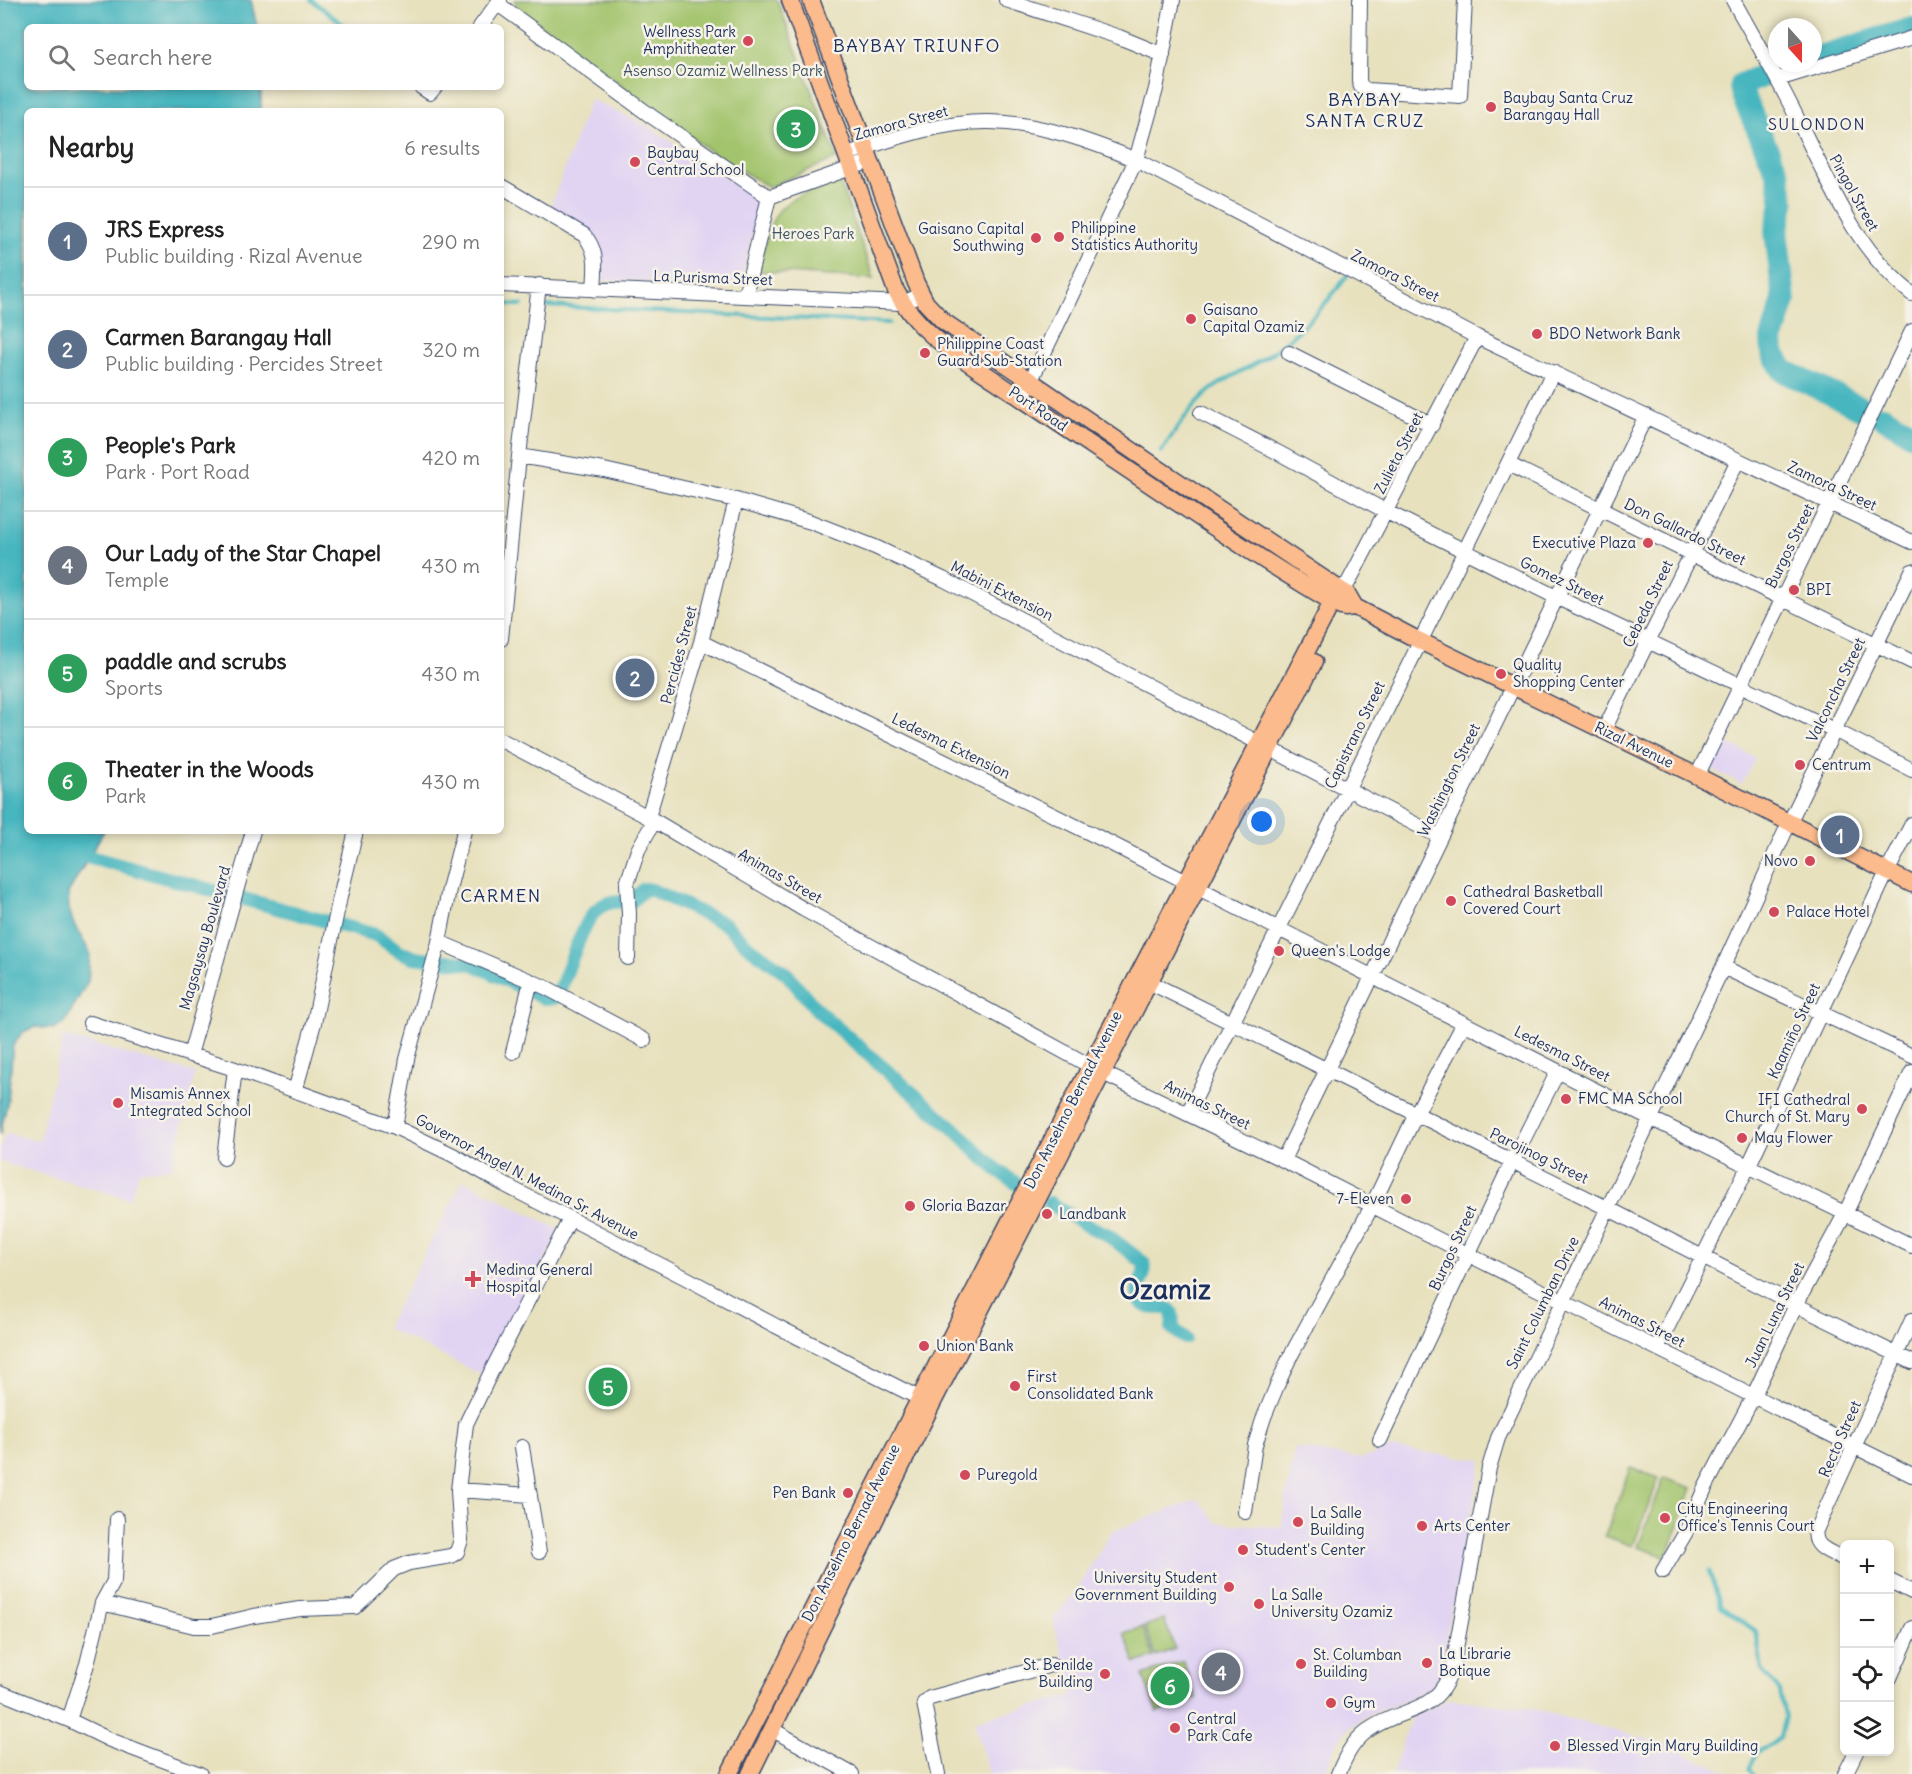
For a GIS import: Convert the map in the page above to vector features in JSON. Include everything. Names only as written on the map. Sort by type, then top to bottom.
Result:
[{"type":"main road","name":"Port Road","points":[[790,0],[903,303],[911,315],[930,334],[1023,399],[1290,578],[1344,597]]},
{"type":"main road","name":"Port Road","points":[[811,0],[922,295],[934,313],[1344,597]]},
{"type":"main road","points":[[1148,483],[1158,468]]},
{"type":"main road","name":"Rizal Avenue","points":[[1344,597],[1420,641],[1912,884]]},
{"type":"main road","name":"Don Anselmo Bernad Avenue","points":[[729,1774],[832,1589],[925,1401],[1344,597]]},
{"type":"main road","name":"Don Anselmo Bernad Avenue","points":[[1097,1070],[1149,982],[1193,884]]},
{"type":"main road","name":"Don Anselmo Bernad Avenue","points":[[750,1774],[772,1730],[832,1589]]},
{"type":"street","points":[[1006,0],[1119,37],[1163,55]]},
{"type":"street","points":[[1023,399],[1136,160],[1163,55],[1173,0]]},
{"type":"street","points":[[1360,0],[1359,80],[1361,87],[1368,90],[1460,96],[1466,0]]},
{"type":"street","name":"Pingol Street","points":[[1733,0],[1778,79],[1847,219],[1878,261],[1912,294]]},
{"type":"street","points":[[482,24],[499,2],[651,116],[769,197],[745,296]]},
{"type":"street","points":[[1778,79],[1912,38]]},
{"type":"street","name":"Zamora Street","points":[[769,197],[849,161],[944,127],[989,122],[1023,125],[1070,136],[1136,160],[1478,337],[1912,542]]},
{"type":"street","points":[[504,188],[584,235],[590,242],[596,258],[594,290]]},
{"type":"street","name":"La Purisma Street","points":[[504,285],[903,303],[922,295]]},
{"type":"street","points":[[504,608],[539,285]]},
{"type":"street","name":"Burgos Street","points":[[1697,776],[1912,331]]},
{"type":"street","name":"Zulieta Street","points":[[1344,597],[1478,337]]},
{"type":"street","points":[[1289,352],[1432,425]]},
{"type":"street","name":"Capistrano Street","points":[[1188,1113],[1553,372]]},
{"type":"street","name":"Gomez Street","points":[[1201,413],[1387,512],[1556,597],[1834,730],[1912,770]]},
{"type":"street","name":"Washington Street","points":[[1283,1160],[1374,977],[1512,686],[1646,416]]},
{"type":"street","name":"Mabini Extension","points":[[519,456],[604,470],[736,500],[811,522],[875,547],[954,584],[1440,837]]},
{"type":"street","name":"Cebeda Street","points":[[1604,730],[1738,460]]},
{"type":"street","name":"Don Gallardo Street","points":[[1508,464],[1912,662]]},
{"type":"street","name":"Percides Street","points":[[628,958],[629,874],[651,819],[701,642],[736,500]]},
{"type":"street","name":"Valconcha Street","points":[[1789,823],[1912,571]]},
{"type":"street","name":"Ledesma Extension","points":[[701,642],[1193,884]]},
{"type":"street","name":"Animas Street","points":[[504,742],[651,819],[803,909],[1097,1070],[1283,1160],[1912,1475]]},
{"type":"street","name":"Saint Columban Drive","points":[[1338,1774],[1346,1754],[1366,1732],[1423,1706],[1444,1689],[1453,1665],[1489,1468],[1498,1438],[1723,967],[1789,823]]},
{"type":"street","name":"Kaamiño Street","points":[[1658,1348],[1749,1165],[1887,872],[1912,824]]},
{"type":"street","name":"Magsaysay Boulevard","points":[[190,1055],[252,834]]},
{"type":"street","points":[[295,1090],[314,1023],[355,834]]},
{"type":"street","points":[[395,1127],[407,1059],[438,946],[463,834]]},
{"type":"street","name":"Ledesma Street","points":[[1193,884],[1650,1118],[1912,1246]]},
{"type":"street","points":[[438,946],[547,988],[644,1040]]},
{"type":"street","points":[[1723,967],[1912,1056]]},
{"type":"street","points":[[513,1052],[531,982]]},
{"type":"street","name":"Parojinog Street","points":[[1149,982],[1704,1256],[1796,1305],[1912,1362]]},
{"type":"street","name":"Governor Angel N. Medina Sr. Avenue","points":[[90,1023],[236,1069],[395,1127],[925,1401]]},
{"type":"street","points":[[1245,1512],[1255,1445],[1268,1407],[1289,1359],[1372,1206],[1416,1114],[1464,1023]]},
{"type":"street","points":[[224,1158],[236,1069]]},
{"type":"street","name":"Burgos Street","points":[[1380,1440],[1512,1162],[1558,1071]]},
{"type":"street","name":"Juan Luna Street","points":[[1664,1571],[1686,1532],[1705,1488],[1753,1397],[1796,1305],[1846,1212],[1912,1072]]},
{"type":"street","points":[[102,1604],[194,1626],[212,1626],[254,1616],[300,1609],[355,1607],[394,1569],[409,1563],[451,1556],[458,1552],[461,1540],[458,1490],[466,1424],[570,1219]]},
{"type":"street","name":"Recto Street","points":[[1840,1557],[1820,1547],[1815,1536],[1912,1320]]},
{"type":"street","points":[[522,1447],[539,1552]]},
{"type":"street","points":[[458,1490],[530,1495]]},
{"type":"street","points":[[69,1720],[87,1664],[102,1604],[114,1581],[117,1519]]},
{"type":"street","points":[[1894,1583],[1912,1592]]},
{"type":"street","points":[[1894,1669],[1912,1628]]},
{"type":"street","points":[[939,1774],[924,1703],[926,1701],[1051,1665]]},
{"type":"street","points":[[0,1692],[69,1720],[110,1740],[200,1774]]},
{"type":"street","points":[[772,1730],[852,1774]]},
{"type":"street","points":[[1845,1774],[1854,1756]]},
{"type":"shaded area","name":"Baybay Central School","points":[[590,99],[646,125],[760,200],[740,286],[598,280],[597,246],[549,211]]},
{"type":"shaded area","points":[[1723,741],[1756,758],[1742,784],[1709,768]]},
{"type":"shaded area","name":"Misamis Annex Integrated School","points":[[63,1036],[195,1073],[172,1168],[139,1171],[130,1199],[0,1162],[0,1150],[6,1133],[39,1141]]},
{"type":"shaded area","name":"Medina General Hospital","points":[[463,1180],[560,1230],[484,1376],[386,1328]]},
{"type":"shaded area","name":"La Salle University Ozamiz","points":[[1295,1448],[1362,1459],[1390,1448],[1482,1460],[1438,1678],[1433,1686],[1398,1704],[1367,1715],[1348,1729],[1338,1742],[1324,1774],[989,1774],[974,1721],[1073,1695],[1053,1619],[1078,1588],[1111,1532],[1198,1499],[1217,1523],[1281,1527]]},
{"type":"shaded area","points":[[1449,1699],[1529,1708],[1664,1744],[1732,1774],[1392,1774],[1411,1718]]},
{"type":"green space","name":"Asenso Ozamiz Wellness Park","points":[[515,0],[777,0],[837,158],[769,187],[718,157],[523,12],[516,5]]},
{"type":"green space","name":"Heroes Park","points":[[839,180],[874,279],[758,271],[768,232],[780,209],[801,195]]},
{"type":"green space","name":"City Engineering Office's Tennis Court","points":[[1630,1468],[1659,1478],[1633,1546],[1605,1536]]},
{"type":"green space","name":"City Engineering Office's Tennis Court","points":[[1664,1478],[1692,1488],[1667,1557],[1638,1547]]},
{"type":"green space","points":[[1164,1619],[1175,1649],[1156,1656],[1145,1626]]},
{"type":"green space","points":[[1143,1627],[1154,1657],[1135,1663],[1124,1633]]},
{"type":"green space","points":[[1183,1661],[1196,1698],[1157,1712],[1143,1675]]},
{"type":"water","points":[[0,0],[251,0],[256,24],[24,24],[24,90],[261,90],[261,108],[24,108],[24,834],[102,834],[68,893],[73,922],[90,953],[88,981],[65,1022],[56,1029],[35,1027],[23,1032],[13,1045],[8,1100],[0,1135]]},
{"type":"waterway","points":[[311,0],[343,24]]},
{"type":"waterway","points":[[1822,56],[1912,29]]},
{"type":"waterway","points":[[1767,74],[1741,85],[1743,96],[1778,174],[1783,204],[1776,231],[1784,300],[1772,339],[1773,353],[1784,371],[1865,410]]},
{"type":"waterway","points":[[1161,452],[1199,400],[1221,383],[1269,355],[1291,338],[1321,308],[1347,276]]},
{"type":"waterway","points":[[504,304],[522,305]]},
{"type":"waterway","points":[[547,306],[889,323]]},
{"type":"waterway","points":[[1883,417],[1912,434]]},
{"type":"waterway","points":[[90,857],[376,935],[399,951],[413,957],[473,964],[546,999],[554,998],[558,994],[581,934],[593,913],[604,905],[632,901],[644,889],[652,890],[725,924],[748,946],[786,973],[817,1010],[989,1162],[1019,1185]]},
{"type":"waterway","points":[[1050,1203],[1086,1225],[1106,1234],[1144,1263],[1145,1268],[1138,1291],[1140,1300],[1150,1307],[1167,1308],[1171,1311],[1172,1328],[1185,1338]]},
{"type":"waterway","points":[[1709,1571],[1721,1607],[1756,1631],[1762,1670],[1780,1691],[1785,1717],[1780,1737],[1756,1754],[1749,1769],[1753,1774]]},
{"type":"place","name":"Wellness Park Amphitheater","points":[[748,41]]},
{"type":"place","name":"Baybay Santa Cruz Barangay Hall","points":[[1491,107]]},
{"type":"place","name":"People's Park","points":[[796,129]]},
{"type":"place","name":"Baybay Central School","points":[[635,162]]},
{"type":"place","name":"Philippine Statistics Authority","points":[[1059,237]]},
{"type":"place","name":"Gaisano Capital Southwing","points":[[1036,238]]},
{"type":"place","name":"Gaisano Capital Ozamiz","points":[[1191,319]]},
{"type":"place","name":"BDO Network Bank","points":[[1537,334]]},
{"type":"place","name":"Philippine Coast Guard Sub-Station","points":[[925,353]]},
{"type":"place","name":"Executive Plaza","points":[[1648,543]]},
{"type":"place","name":"BPI","points":[[1794,590]]},
{"type":"place","name":"Quality Shopping Center","points":[[1501,674]]},
{"type":"place","name":"Carmen Barangay Hall","points":[[635,678]]},
{"type":"place","name":"Centrum","points":[[1800,765]]},
{"type":"place","name":"JRS Express","points":[[1840,835]]},
{"type":"place","name":"Novo","points":[[1810,861]]},
{"type":"place","name":"Cathedral Basketball Covered Court","points":[[1451,901]]},
{"type":"place","name":"Palace Hotel","points":[[1774,912]]},
{"type":"place","name":"Queen's Lodge","points":[[1279,951]]},
{"type":"place","name":"FMC MA School","points":[[1566,1099]]},
{"type":"place","name":"Misamis Annex Integrated School","points":[[118,1103]]},
{"type":"place","name":"IFI Cathedral Church of St. Mary","points":[[1862,1109]]},
{"type":"place","name":"May Flower","points":[[1742,1138]]},
{"type":"place","name":"7-Eleven","points":[[1406,1199]]},
{"type":"place","name":"Gloria Bazar","points":[[910,1206]]},
{"type":"place","name":"Landbank","points":[[1047,1214]]},
{"type":"place","name":"Medina General Hospital","points":[[473,1279]]},
{"type":"place","name":"Union Bank","points":[[924,1346]]},
{"type":"place","name":"First Consolidated Bank","points":[[1015,1386]]},
{"type":"place","name":"paddle and scrubs","points":[[608,1387]]},
{"type":"place","name":"Puregold","points":[[965,1475]]},
{"type":"place","name":"Pen Bank","points":[[848,1493]]},
{"type":"place","name":"City Engineering Office's Tennis Court","points":[[1665,1518]]},
{"type":"place","name":"La Salle Building","points":[[1298,1522]]},
{"type":"place","name":"Arts Center","points":[[1422,1526]]},
{"type":"place","name":"Student's Center","points":[[1243,1550]]},
{"type":"place","name":"University Student Government Building","points":[[1229,1587]]},
{"type":"place","name":"La Salle University Ozamiz","points":[[1259,1604]]},
{"type":"place","name":"La Librarie Botique","points":[[1427,1663]]},
{"type":"place","name":"St. Columban Building","points":[[1301,1664]]},
{"type":"place","name":"Our Lady of the Star Chapel","points":[[1221,1672]]},
{"type":"place","name":"St. Benilde Building","points":[[1105,1674]]},
{"type":"place","name":"Theater in the Woods","points":[[1170,1686]]},
{"type":"place","name":"Gym","points":[[1331,1703]]},
{"type":"place","name":"Central Park Cafe","points":[[1175,1728]]},
{"type":"place","name":"Blessed Virgin Mary Building","points":[[1555,1746]]},
{"type":"district","name":"BAYBAY TRIUNFO","points":[[917,46]]},
{"type":"district","name":"BAYBAY SANTA CRUZ","points":[[1365,110]]},
{"type":"district","name":"SULONDON","points":[[1817,124]]},
{"type":"district","name":"CARMEN","points":[[501,896]]},
{"type":"district","name":"Ozamiz","points":[[1165,1290]]}]
